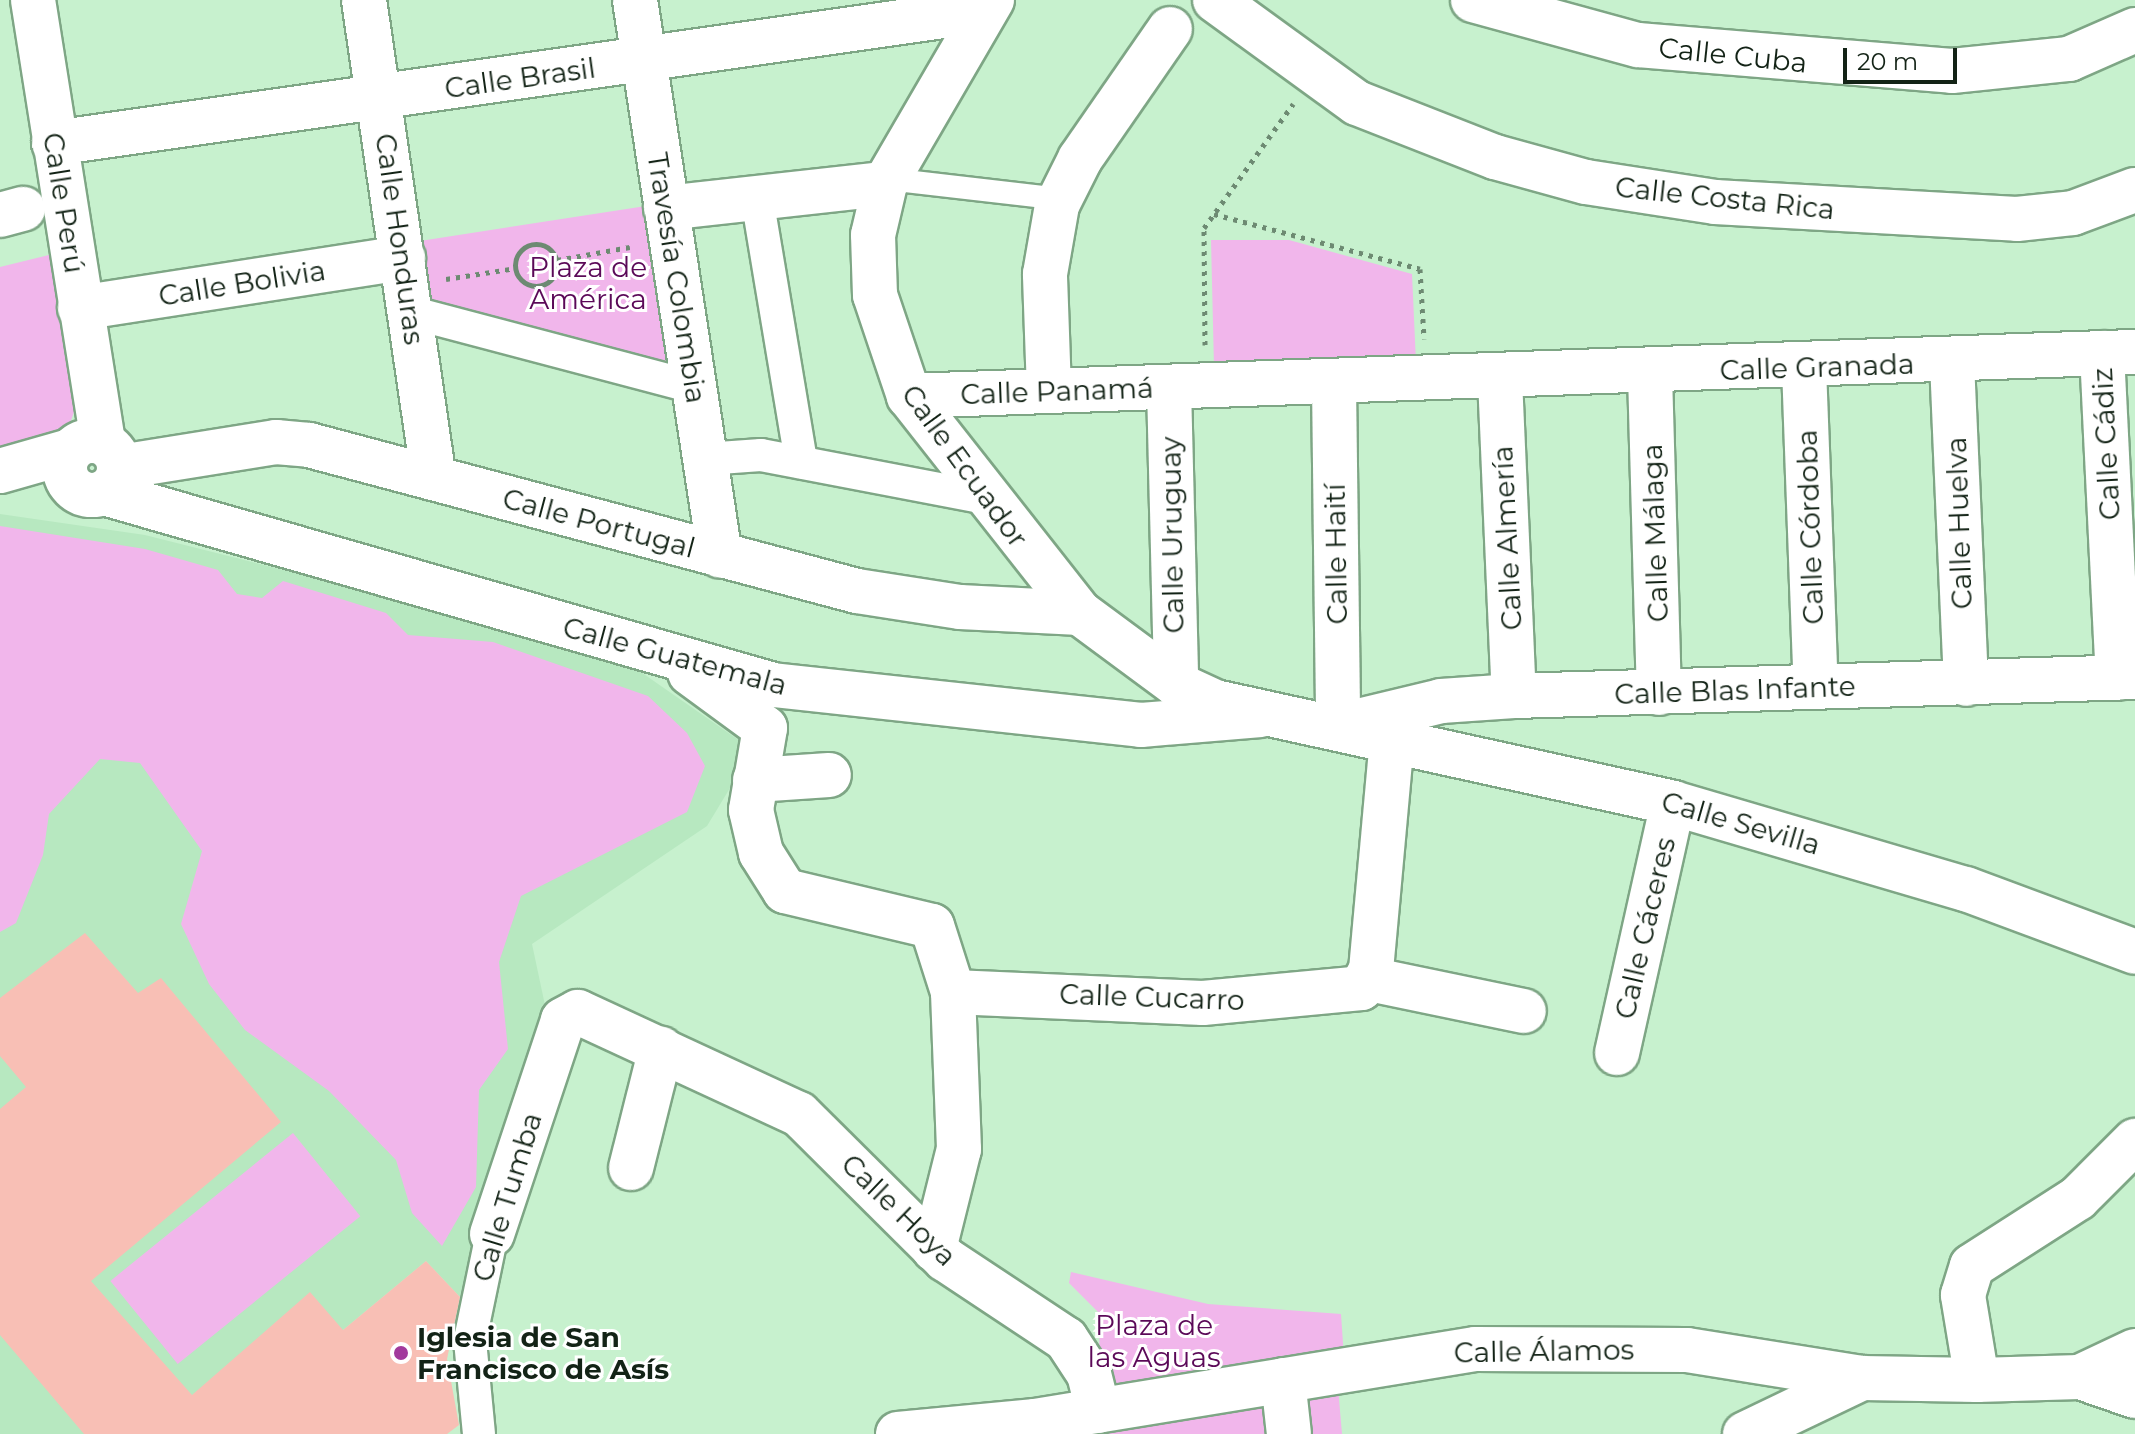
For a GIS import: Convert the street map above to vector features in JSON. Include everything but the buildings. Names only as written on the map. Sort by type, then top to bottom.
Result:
[{"type":"street","name":"Calle Perú","points":[[33,0],[80,308],[92,456]]},
{"type":"street","name":"Calle Honduras","points":[[364,0],[434,478]]},
{"type":"street","name":"Travesía Colombia","points":[[635,0],[720,556]]},
{"type":"street","name":"Calle Costa Rica","points":[[1215,0],[1313,77],[1380,114],[1469,148],[1657,196],[2017,219],[2073,213],[2135,190]]},
{"type":"street","name":"Calle Cuba","points":[[1473,0],[1638,45],[1874,67],[2036,66],[2135,30]]},
{"type":"street","name":"Calle Brasil","points":[[54,143],[644,60],[989,5]]},
{"type":"street","name":"Calle Ecuador","points":[[989,5],[887,181],[873,235],[875,295],[909,396],[986,498],[1080,613],[1176,684],[1261,715],[1338,726]]},
{"type":"street","points":[[1049,391],[1045,274],[1060,199],[1170,29]]},
{"type":"street","points":[[669,224],[757,198],[887,181]]},
{"type":"street","points":[[757,198],[801,462]]},
{"type":"street","points":[[406,285],[694,387]]},
{"type":"street","name":"Calle Bolivia","points":[[80,308],[406,285]]},
{"type":"street","name":"Calle Granada","points":[[1500,379],[1952,362],[2118,352]]},
{"type":"street","name":"Calle Cádiz","points":[[2118,352],[2127,678]]},
{"type":"street","name":"Calle Huelva","points":[[1952,362],[1966,684]]},
{"type":"street","name":"Calle Córdoba","points":[[1804,367],[1816,687]]},
{"type":"street","name":"Calle Málaga","points":[[1650,374],[1659,693]]},
{"type":"street","name":"Calle Panamá","points":[[909,396],[1500,379]]},
{"type":"street","name":"Calle Almería","points":[[1500,379],[1514,696]]},
{"type":"street","name":"Calle Haití","points":[[1334,383],[1338,726]]},
{"type":"street","name":"Calle Uruguay","points":[[1176,684],[1187,386]]},
{"type":"street","name":"Calle Portugal","points":[[0,472],[92,456],[293,442],[720,556],[910,601],[1080,613]]},
{"type":"street","points":[[705,459],[761,455],[986,498]]},
{"type":"street","name":"Calle Guatemala","points":[[92,456],[674,656],[799,690],[1059,720],[1141,725],[1261,715]]},
{"type":"street","points":[[674,656],[765,728],[755,780],[754,830],[785,891],[932,926],[953,992],[959,1149],[934,1249]]},
{"type":"street","name":"Calle Blas Infante","points":[[1338,726],[1441,701],[1514,696],[2127,678]]},
{"type":"street","name":"Calle Sevilla","points":[[1338,726],[1673,803],[1981,894],[2135,952]]},
{"type":"street","points":[[1392,739],[1369,979],[1524,1011]]},
{"type":"street","points":[[755,780],[829,775]]},
{"type":"street","name":"Calle Cáceres","points":[[1617,1053],[1673,803]]},
{"type":"street","name":"Calle Cucarro","points":[[953,992],[1203,1003],[1351,991],[1369,979]]},
{"type":"street","name":"Calle Hoya","points":[[569,1014],[661,1049],[799,1114],[934,1249],[1066,1339],[1089,1374],[1098,1411]]},
{"type":"street","name":"Calle Tumba","points":[[479,1434],[470,1340],[492,1234],[569,1014]]},
{"type":"street","points":[[631,1168],[661,1049]]},
{"type":"street","points":[[1977,1380],[1963,1309],[1972,1266],[2078,1198],[2135,1141]]},
{"type":"street","name":"Calle Álamos","points":[[1283,1380],[1337,1367],[1571,1345],[1751,1360],[1862,1378],[1977,1380],[2080,1377]]},
{"type":"street","points":[[2080,1377],[2135,1351]]},
{"type":"street","points":[[2080,1377],[2135,1396]]},
{"type":"street","points":[[1756,1431],[1862,1378]]},
{"type":"street","points":[[898,1434],[1098,1411],[1283,1380],[1289,1434]]},
{"type":"lane","points":[[887,181],[1060,199]]},
{"type":"path","points":[[1187,386],[1204,228],[1313,77]]},
{"type":"path","points":[[1214,214],[1420,269],[1426,381]]},
{"type":"path","points":[[557,260],[669,224]]},
{"type":"path","points":[[533,244],[546,246],[557,260],[555,274],[539,285],[525,283],[516,268],[520,251],[533,244]]},
{"type":"path","points":[[406,285],[516,268]]},
{"type":"shaded area","points":[[0,514],[145,535],[615,654],[753,750],[707,826],[532,944],[549,1024],[460,1297],[426,1261],[343,1330],[248,1434],[0,1434]]},
{"type":"green space","name":"Plaza de América","points":[[646,206],[669,373],[431,311],[420,241]]},
{"type":"green space","points":[[1211,240],[1289,240],[1412,274],[1416,363],[1214,366]]},
{"type":"green space","points":[[57,253],[74,350],[74,412],[68,429],[47,446],[0,455],[0,267]]},
{"type":"green space","points":[[0,526],[145,549],[218,570],[237,594],[262,598],[283,581],[386,613],[408,635],[493,642],[648,696],[687,733],[705,766],[687,812],[521,896],[499,962],[508,1049],[479,1090],[476,1187],[442,1246],[412,1213],[396,1160],[329,1091],[245,1030],[209,984],[181,924],[202,851],[140,763],[100,759],[49,814],[43,855],[16,923],[0,932]]},
{"type":"green space","points":[[293,1133],[360,1216],[178,1364],[110,1281]]},
{"type":"green space","name":"Plaza de las Aguas","points":[[1071,1272],[1208,1304],[1341,1314],[1344,1358],[1111,1391],[1099,1361],[1100,1314],[1069,1283]]},
{"type":"green space","points":[[1337,1376],[1342,1434],[1298,1434],[1298,1387]]},
{"type":"green space","points":[[1264,1397],[1282,1434],[1098,1434],[1098,1423]]},
{"type":"place","name":"Iglesia de San Francisco de Asís","points":[[401,1353]]}]
